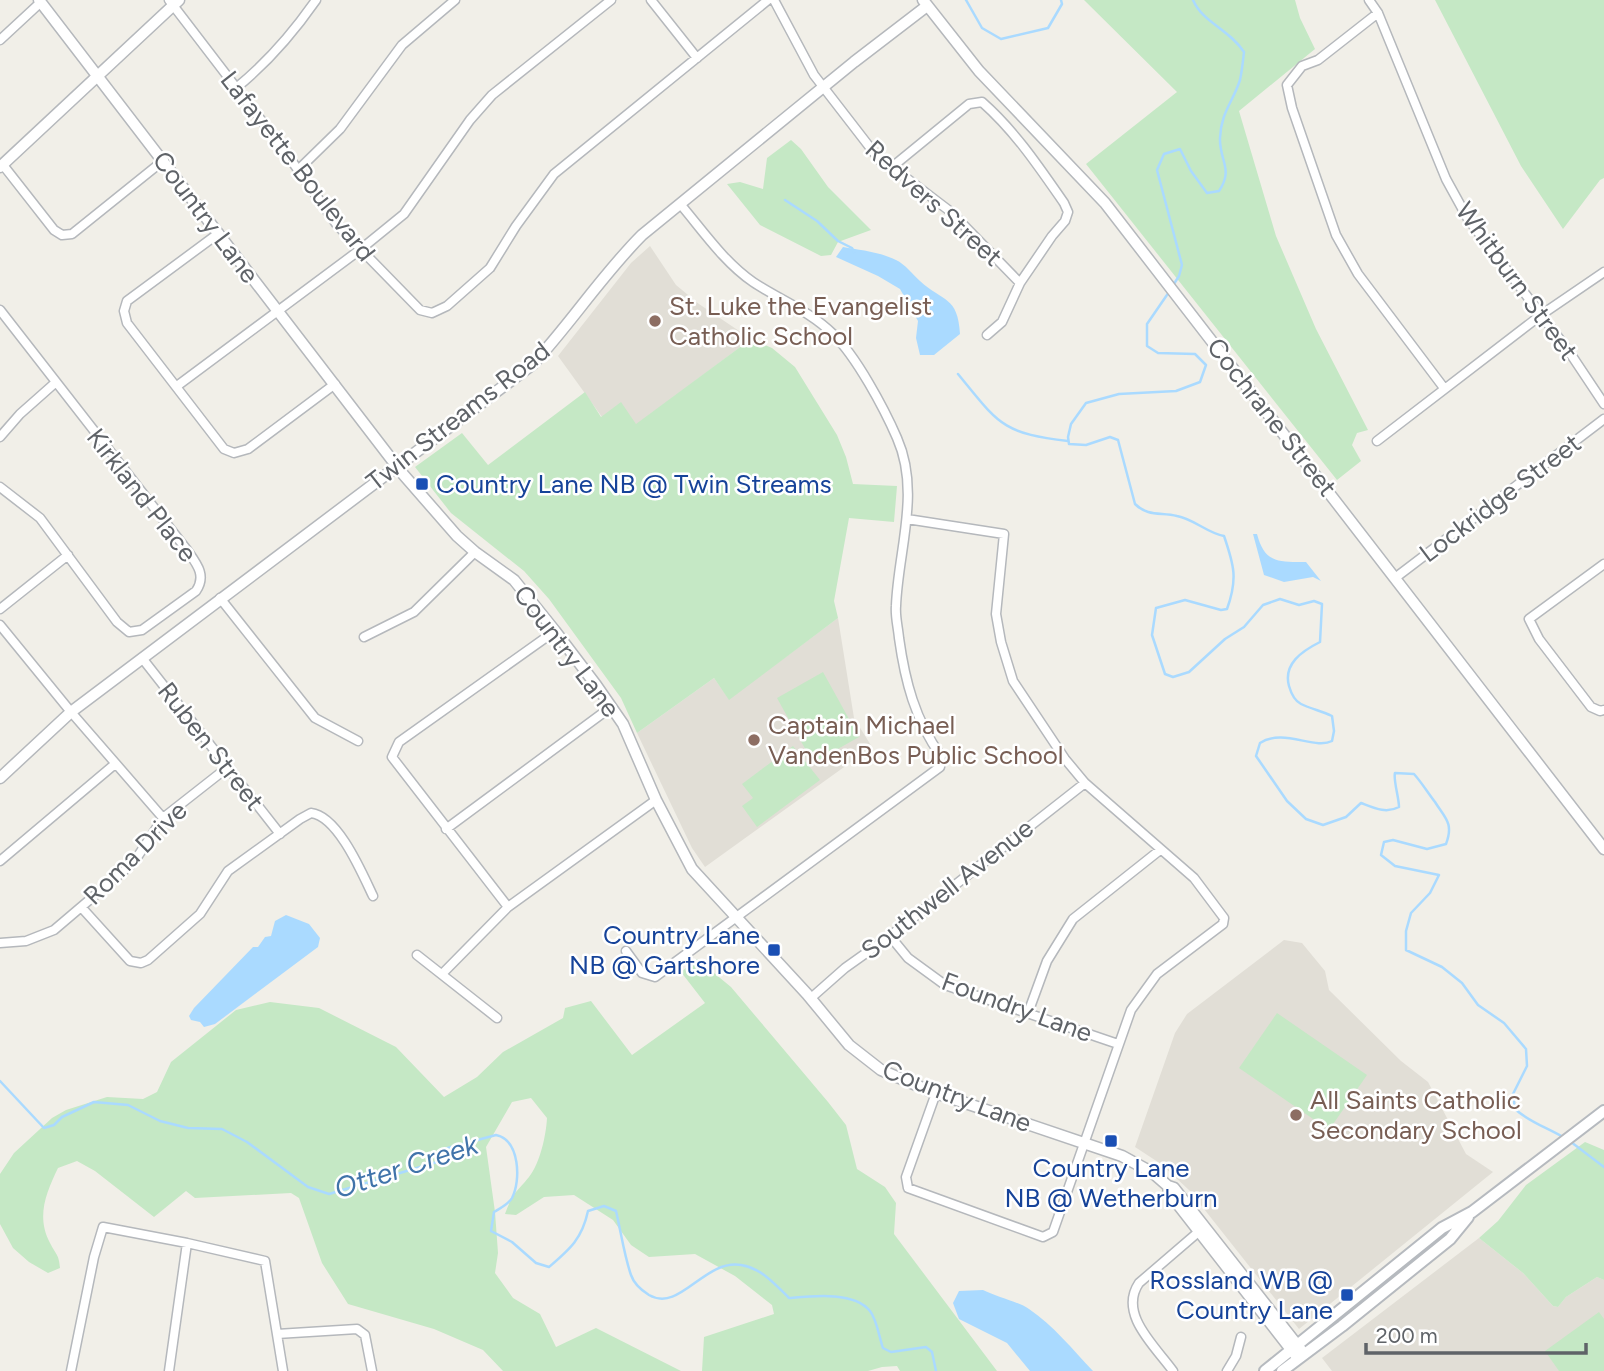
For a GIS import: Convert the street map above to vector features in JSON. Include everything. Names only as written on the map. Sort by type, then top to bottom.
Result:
[{"type":"main road","points":[[1265,1371],[1298,1352],[1450,1239],[1472,1212],[1604,1111]]},
{"type":"main road","points":[[1282,1371],[1298,1352]]},
{"type":"street","points":[[236,88],[259,69],[297,27],[316,0]]},
{"type":"street","points":[[298,170],[340,129],[402,45],[455,0]]},
{"type":"street","points":[[177,386],[404,214],[470,120],[492,95],[611,0]]},
{"type":"street","points":[[651,0],[697,58]]},
{"type":"street","name":"Lafayette Boulevard","points":[[174,2],[337,225],[420,310],[432,313],[447,306],[490,268],[516,226],[554,174],[768,0]]},
{"type":"street","name":"Redvers Street","points":[[774,0],[804,61],[882,163],[892,167],[951,212],[1020,283]]},
{"type":"street","name":"Whitburn Street","points":[[1369,0],[1378,13],[1446,179],[1468,219],[1604,404]]},
{"type":"street","points":[[0,40],[40,1]]},
{"type":"street","name":"Country Lane","points":[[40,1],[397,466],[457,536],[514,580],[555,631],[622,724],[656,800],[692,869],[811,998],[849,1045],[881,1070],[936,1093],[1122,1156],[1153,1173],[1168,1186],[1169,1193],[1203,1228],[1298,1352]]},
{"type":"street","points":[[164,160],[72,234],[62,235],[54,230],[2,166],[174,2]]},
{"type":"street","name":"Twin Streams Road","points":[[0,778],[71,712],[533,364],[556,339],[622,254],[670,211],[681,205],[925,3]]},
{"type":"street","name":"Cochrane Street","points":[[925,3],[979,71],[1105,202],[1604,849]]},
{"type":"street","points":[[1378,13],[1318,60],[1302,65],[1287,85],[1292,108],[1336,235],[1359,274],[1444,388]]},
{"type":"street","points":[[892,167],[969,104],[982,102],[1003,120],[1068,212],[1065,221],[1020,283],[1002,322],[987,335]]},
{"type":"street","points":[[626,951],[642,973],[655,977],[940,767],[941,756],[914,709],[905,676],[895,608],[907,519],[907,473],[898,440],[859,369],[835,335],[808,314],[752,281],[729,261],[681,205]]},
{"type":"street","points":[[219,233],[127,301],[124,312],[127,323],[224,449],[234,453],[248,449],[335,384]]},
{"type":"street","points":[[1377,441],[1541,315],[1604,272]]},
{"type":"street","name":"Kirkland Place","points":[[0,310],[187,550],[201,574],[200,586],[142,630],[129,632],[117,622],[40,518],[0,487]]},
{"type":"street","points":[[0,437],[20,414],[55,383]]},
{"type":"street","name":"Lockridge Street","points":[[1395,578],[1604,419]]},
{"type":"street","points":[[907,519],[1003,534],[996,614],[1013,681],[1065,759],[1085,783],[1194,878],[1224,918],[1223,924],[1157,974],[1131,1010],[1053,1232],[1043,1237],[908,1188],[906,1177],[936,1093]]},
{"type":"street","points":[[364,636],[414,612],[475,552]]},
{"type":"street","points":[[0,610],[68,555]]},
{"type":"street","points":[[1604,564],[1529,619],[1539,639],[1591,707],[1600,711],[1604,709]]},
{"type":"street","points":[[220,598],[315,718],[358,741]]},
{"type":"street","points":[[0,625],[163,818]]},
{"type":"street","points":[[508,907],[392,757],[399,742],[555,631]]},
{"type":"street","name":"Ruben Street","points":[[142,658],[280,834]]},
{"type":"street","points":[[446,829],[611,707]]},
{"type":"street","points":[[0,861],[115,764]]},
{"type":"street","name":"Roma Drive","points":[[0,943],[26,941],[54,930],[134,862],[163,818],[228,767]]},
{"type":"street","name":"Southwell Avenue","points":[[811,998],[845,968],[890,936],[1085,783]]},
{"type":"street","points":[[442,974],[508,907],[656,800]]},
{"type":"street","points":[[82,908],[130,961],[141,963],[148,960],[200,914],[229,871],[311,813],[325,817],[355,858],[373,896]]},
{"type":"street","points":[[1028,1013],[1047,961],[1073,919],[1160,850]]},
{"type":"street","name":"Foundry Lane","points":[[890,936],[908,958],[946,985],[1118,1044]]},
{"type":"street","points":[[417,956],[497,1018]]},
{"type":"street","points":[[71,1371],[94,1257],[103,1227],[265,1261],[283,1371]]},
{"type":"street","points":[[1173,1371],[1135,1319],[1131,1307],[1132,1293],[1139,1283],[1203,1228]]},
{"type":"street","points":[[169,1371],[187,1243]]},
{"type":"street","points":[[276,1334],[357,1329],[365,1335],[372,1371]]},
{"type":"street","points":[[1227,1371],[1236,1356],[1241,1337]]},
{"type":"shaded area","name":"St. Luke the Evangelist Catholic School","points":[[650,246],[676,285],[751,339],[636,425],[602,417],[558,356],[631,263]]},
{"type":"shaded area","name":"Captain Michael VandenBos Public School","points":[[838,618],[854,718],[872,747],[705,867],[692,848],[637,733],[714,678],[729,699]]},
{"type":"shaded area","name":"All Saints Catholic Secondary School","points":[[1284,940],[1302,943],[1325,971],[1329,990],[1401,1061],[1428,1082],[1466,1154],[1493,1172],[1299,1329],[1189,1190],[1161,1164],[1135,1147],[1175,1033],[1187,1014]]},
{"type":"shaded area","points":[[1479,1238],[1523,1273],[1553,1306],[1558,1307],[1566,1297],[1597,1277],[1604,1280],[1604,1371],[1332,1371],[1322,1358]]},
{"type":"green space","points":[[1084,0],[1295,0],[1300,18],[1315,49],[1239,111],[1276,236],[1316,329],[1368,430],[1357,433],[1352,445],[1361,461],[1337,480],[1086,164],[1177,92]]},
{"type":"green space","points":[[1435,0],[1604,0],[1604,178],[1563,229],[1521,166]]},
{"type":"green space","points":[[791,140],[801,149],[828,187],[871,230],[838,242],[831,255],[821,256],[760,225],[727,184],[740,182],[763,189],[767,158]]},
{"type":"green space","points":[[751,339],[772,348],[795,367],[837,435],[853,484],[897,486],[894,522],[849,518],[834,601],[838,618],[729,700],[714,678],[637,733],[621,698],[549,599],[524,571],[451,513],[415,467],[462,433],[488,465],[585,392],[601,417],[621,402],[636,424]]},
{"type":"green space","points":[[823,672],[859,737],[813,763],[777,698]]},
{"type":"green space","points":[[793,746],[820,780],[757,827],[742,806],[753,798],[742,784]]},
{"type":"green space","points":[[697,959],[731,987],[846,1125],[857,1169],[885,1187],[896,1203],[894,1234],[997,1371],[900,1371],[897,1366],[868,1371],[702,1371],[704,1337],[774,1314],[772,1305],[735,1276],[695,1254],[649,1257],[631,1245],[613,1220],[574,1195],[544,1197],[516,1215],[505,1214],[512,1197],[533,1171],[544,1141],[547,1118],[531,1098],[512,1102],[486,1147],[498,1253],[495,1273],[513,1298],[540,1314],[556,1347],[596,1328],[681,1371],[503,1371],[483,1350],[434,1329],[348,1304],[322,1263],[299,1198],[291,1193],[195,1198],[186,1191],[154,1217],[95,1171],[77,1161],[58,1168],[44,1205],[46,1233],[58,1257],[60,1268],[48,1273],[29,1262],[13,1248],[0,1224],[0,1174],[14,1153],[52,1118],[66,1110],[107,1097],[143,1099],[157,1092],[171,1062],[236,1010],[270,1002],[319,1008],[396,1047],[444,1097],[477,1077],[503,1052],[563,1018],[565,1008],[591,1001],[632,1055],[705,1003],[681,972]]},
{"type":"green space","points":[[1277,1013],[1367,1075],[1329,1130],[1239,1068]]},
{"type":"green space","points":[[1585,1142],[1604,1150],[1604,1280],[1597,1277],[1566,1297],[1558,1307],[1553,1306],[1523,1273],[1479,1238],[1498,1221],[1526,1185]]},
{"type":"green space","points":[[1599,1312],[1604,1319],[1604,1371],[1559,1371],[1545,1351]]},
{"type":"water","points":[[843,247],[883,255],[903,264],[928,288],[953,306],[960,334],[934,355],[920,355],[916,338],[918,321],[900,289],[836,257]]},
{"type":"water","points":[[1253,534],[1257,534],[1260,544],[1269,556],[1281,561],[1306,562],[1321,581],[1313,577],[1284,582],[1264,575]]},
{"type":"water","points":[[286,915],[309,924],[320,938],[318,947],[215,1024],[204,1027],[200,1022],[191,1020],[189,1016],[194,1008],[253,947],[258,947],[265,937],[271,936],[275,921]]},
{"type":"water","points":[[983,1290],[1020,1304],[1038,1315],[1093,1371],[1030,1371],[1007,1343],[959,1319],[953,1303],[959,1291]]},
{"type":"waterway","points":[[966,0],[982,28],[1001,39],[1048,28],[1062,4],[1061,0]]},
{"type":"waterway","points":[[1172,287],[1182,265],[1157,170],[1164,154],[1180,149],[1191,171],[1207,193],[1219,191],[1226,170],[1220,146],[1221,129],[1240,80],[1244,52],[1231,37],[1203,15],[1193,0]]},
{"type":"waterway","points":[[785,200],[817,221],[854,252]]},
{"type":"waterway","points":[[1169,292],[1147,324],[1147,346],[1158,353],[1195,354],[1206,365],[1200,382],[1176,391],[1119,394],[1086,403],[1071,424],[1068,437],[1069,444],[1086,445],[1110,437],[1118,440],[1135,504],[1150,512],[1189,520],[1224,536],[1234,580],[1227,609],[1221,610],[1185,600],[1156,608],[1152,635],[1165,674],[1173,677],[1189,672],[1225,639],[1244,627],[1263,605],[1280,599],[1299,605],[1314,601],[1322,604],[1320,642],[1296,659],[1291,665],[1288,678],[1291,691],[1299,703],[1332,716],[1332,741],[1317,743],[1288,738],[1269,739],[1260,743],[1256,756],[1287,801],[1306,819],[1323,825],[1346,817],[1361,803],[1385,810],[1399,807],[1395,773],[1414,774],[1417,777],[1445,817],[1449,831],[1446,844],[1427,849],[1393,840],[1384,842],[1381,855],[1395,866],[1439,875],[1430,893],[1411,913],[1406,931],[1406,950],[1442,967],[1462,983],[1478,1005],[1504,1023],[1526,1049],[1527,1066],[1513,1094],[1515,1109],[1563,1137]]},
{"type":"waterway","points":[[958,374],[1003,423],[1028,434],[1068,441]]},
{"type":"waterway","name":"Otter Creek","points":[[0,1081],[44,1128],[94,1102],[128,1105],[160,1121],[188,1128],[222,1129],[247,1142],[308,1187],[329,1194],[437,1162],[444,1149],[496,1135],[504,1138],[514,1153],[517,1182],[512,1198],[494,1212],[491,1231],[512,1242],[536,1263],[549,1267],[574,1243],[588,1211],[604,1206],[616,1211],[631,1275],[638,1286],[649,1295],[660,1299],[671,1297],[715,1270],[728,1265],[741,1265],[755,1269],[767,1277],[789,1298],[832,1296],[854,1300],[870,1311],[883,1348],[891,1352],[926,1347],[932,1352],[936,1371]]},
{"type":"waterway","points":[[1571,1142],[1604,1167]]},
{"type":"place","name":"St. Luke the Evangelist Catholic School","points":[[655,321]]},
{"type":"place","name":"Country Lane NB @ Twin Streams","points":[[422,484]]},
{"type":"place","name":"Captain Michael VandenBos Public School","points":[[754,740]]},
{"type":"place","name":"Country Lane NB @ Gartshore","points":[[774,950]]},
{"type":"place","name":"All Saints Catholic Secondary School","points":[[1296,1115]]},
{"type":"place","name":"Country Lane NB @ Wetherburn","points":[[1111,1141]]},
{"type":"place","name":"Rossland WB @ Country Lane","points":[[1347,1295]]}]
